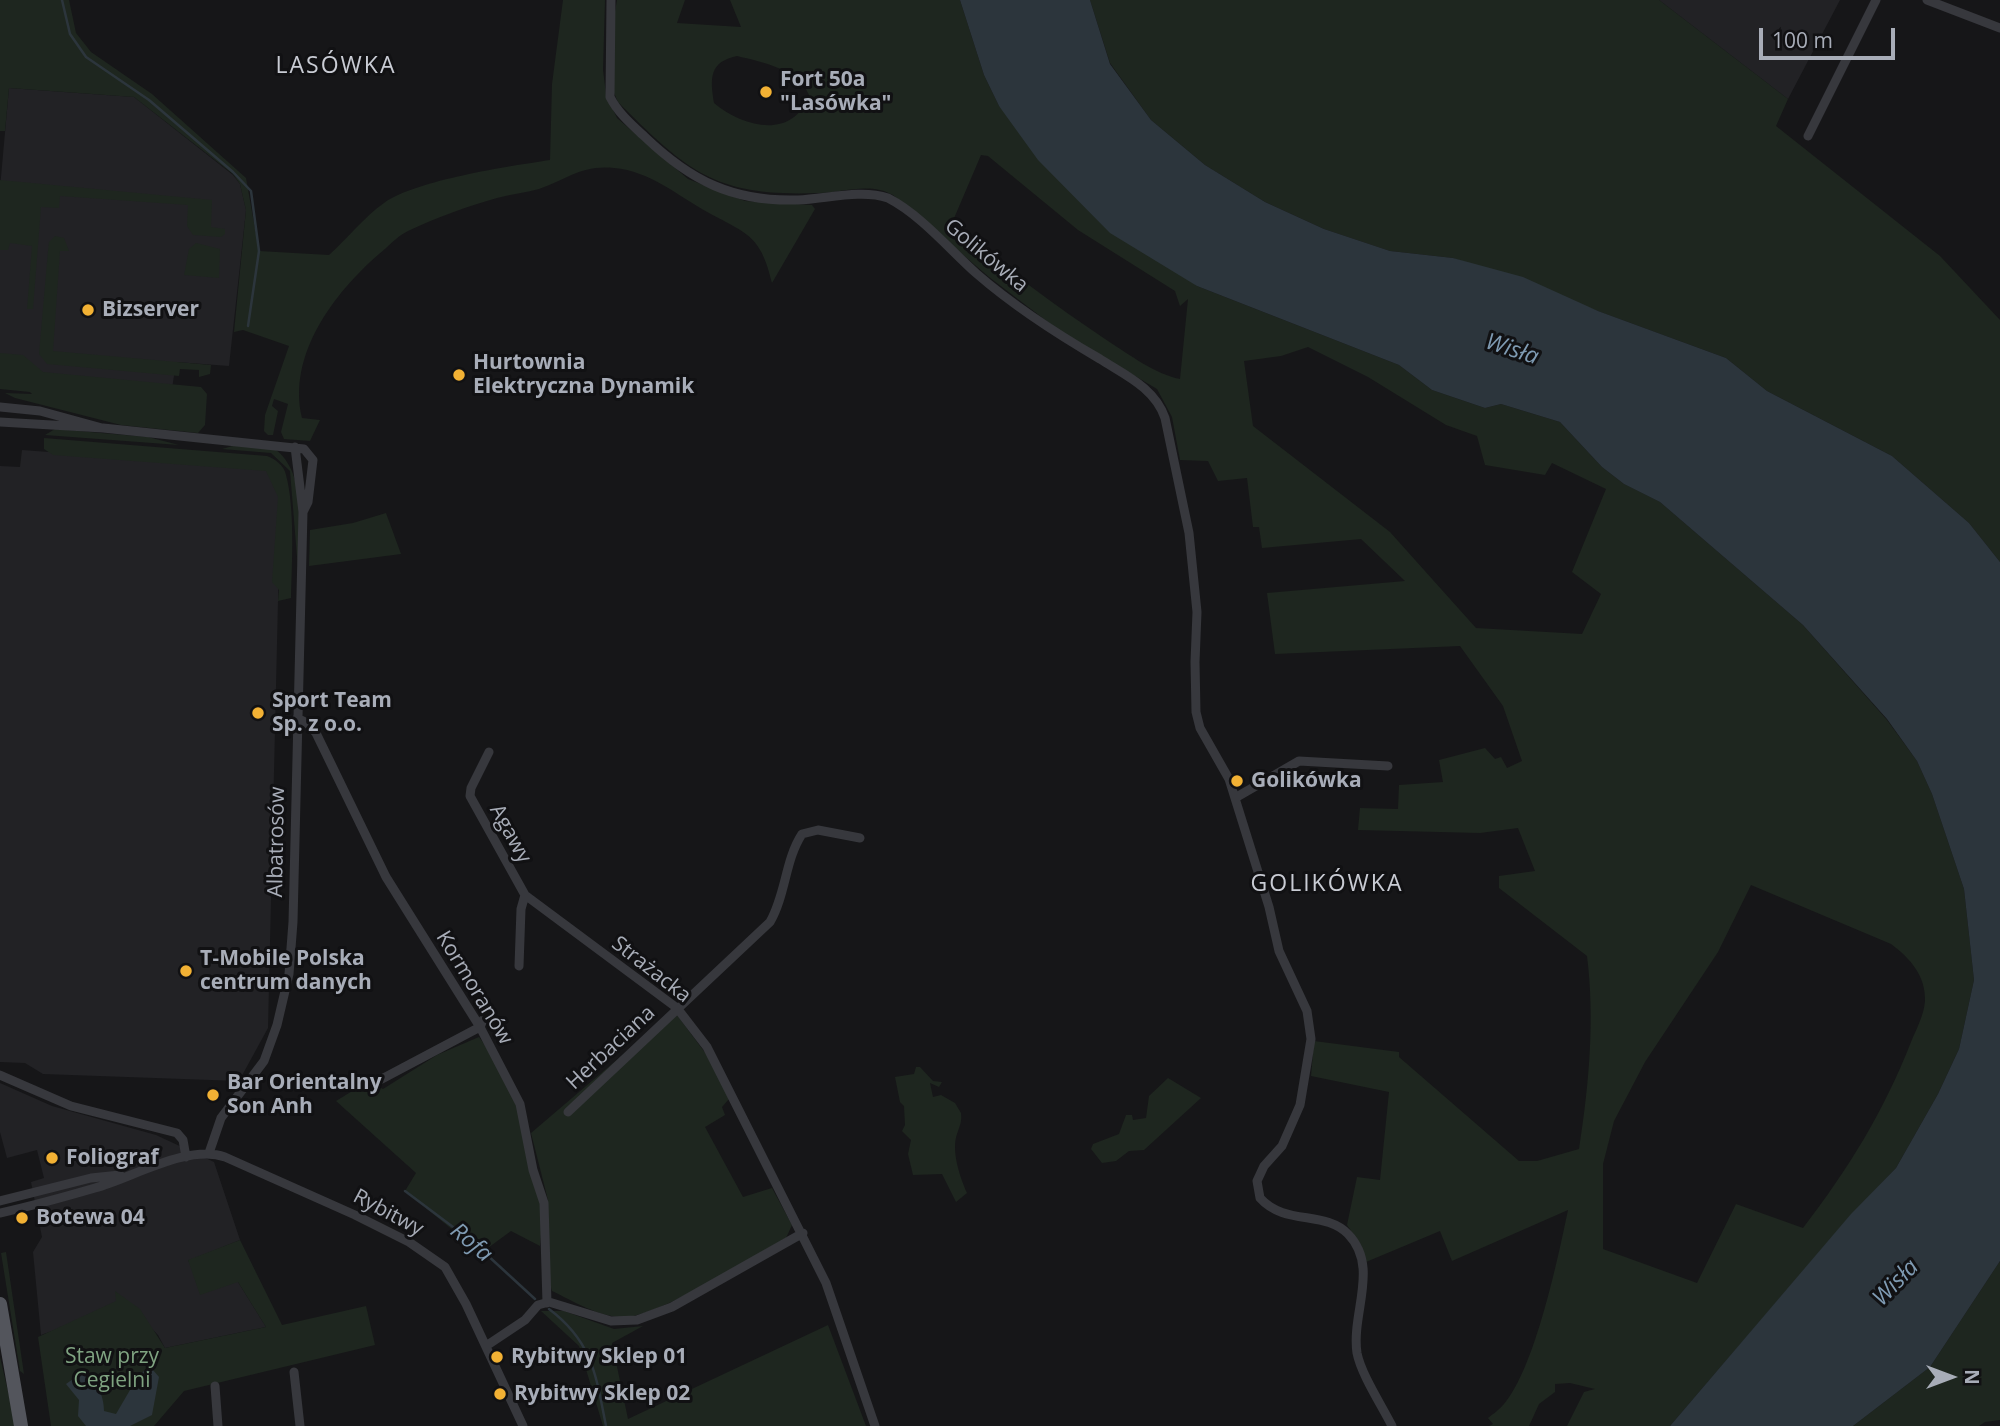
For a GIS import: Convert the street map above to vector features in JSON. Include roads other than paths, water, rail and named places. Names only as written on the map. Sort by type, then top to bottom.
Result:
[{"type":"main road","points":[[0,1304],[21,1426]]},
{"type":"street","name":"Golikówka","points":[[611,0],[610,97],[640,133],[691,176],[736,194],[788,200],[870,195],[888,198],[980,276],[1052,331],[1150,392],[1164,418],[1189,533],[1197,612],[1196,712],[1200,729],[1229,779],[1269,907],[1279,951],[1307,1011],[1311,1039],[1300,1105],[1282,1146],[1264,1166],[1257,1181],[1260,1198],[1281,1214],[1332,1223],[1347,1233],[1359,1250],[1364,1270],[1356,1332],[1357,1356],[1392,1426]]},
{"type":"street","points":[[1808,135],[1875,0]]},
{"type":"street","points":[[1927,0],[2000,28]]},
{"type":"street","points":[[0,407],[40,411],[103,428]]},
{"type":"street","points":[[0,422],[103,428],[299,448]]},
{"type":"street","name":"Albatrosów","points":[[209,1153],[221,1118],[264,1060],[285,1000],[293,922],[303,512],[299,448]]},
{"type":"street","name":"Albatrosów","points":[[299,448],[313,460],[308,502],[303,512]]},
{"type":"street","name":"Kormoranów","points":[[297,718],[307,723],[316,733],[386,877],[481,1023],[520,1104],[533,1170],[544,1203],[547,1303]]},
{"type":"street","name":"Agawy","points":[[489,752],[471,788],[470,796],[525,895]]},
{"type":"street","points":[[1235,798],[1299,761],[1388,766]]},
{"type":"street","name":"Herbaciana","points":[[568,1112],[770,922],[782,899],[794,846],[802,834],[818,830],[860,838]]},
{"type":"street","points":[[519,966],[521,909],[525,895]]},
{"type":"street","name":"Strażacka","points":[[525,895],[677,1008],[707,1047],[826,1283],[875,1426]]},
{"type":"street","points":[[378,1081],[481,1023]]},
{"type":"street","points":[[0,1075],[71,1106],[177,1133],[183,1140],[186,1157]]},
{"type":"street","name":"Rybitwy","points":[[0,1213],[98,1188],[132,1173],[186,1157],[209,1153],[250,1167],[344,1209],[409,1242],[445,1267],[523,1426]]},
{"type":"street","name":"Rybitwy","points":[[0,1201],[91,1178],[132,1173]]},
{"type":"street","points":[[486,1346],[525,1320],[538,1305],[547,1303],[611,1321],[636,1320],[672,1307],[803,1233]]},
{"type":"street","points":[[294,1372],[300,1426]]},
{"type":"street","points":[[215,1386],[218,1426]]},
{"type":"water","name":"Wisła","points":[[960,0],[1090,0],[1110,64],[1151,120],[1205,165],[1265,202],[1324,229],[1390,251],[1453,258],[1523,277],[1598,311],[1726,358],[1767,391],[1892,456],[1969,523],[2000,562],[2000,1261],[1930,1367],[1853,1426],[1670,1426],[1851,1214],[1896,1168],[1938,1094],[1959,1049],[1974,980],[1964,889],[1932,794],[1917,761],[1887,719],[1803,625],[1660,502],[1624,484],[1602,467],[1560,422],[1501,404],[1485,408],[1432,390],[1399,365],[1197,286],[1110,233],[1038,160],[999,106],[984,75]]},
{"type":"water","points":[[145,1370],[153,1370],[159,1377],[152,1415],[130,1426],[86,1426],[78,1416],[79,1400],[66,1384],[80,1374],[91,1379],[103,1399],[104,1411],[116,1414],[130,1390],[141,1388],[144,1383],[140,1375]]},
{"type":"waterway","points":[[62,0],[70,34],[86,57],[149,100],[233,172],[251,191],[259,251],[248,326]]},
{"type":"waterway","name":"Rofa","points":[[405,1191],[473,1242],[535,1299]]},
{"type":"waterway","name":"Rofa","points":[[549,1309],[564,1321],[584,1347],[595,1376],[606,1426]]},
{"type":"place","name":"Fort 50a \"Lasówka\"","points":[[766,92]]},
{"type":"place","name":"Bizserver","points":[[88,310]]},
{"type":"place","name":"Hurtownia Elektryczna Dynamik","points":[[459,375]]},
{"type":"place","name":"Sport Team Sp. z o.o.","points":[[258,713]]},
{"type":"place","name":"Golikówka","points":[[1237,781]]},
{"type":"place","name":"T‑Mobile Polska centrum danych","points":[[186,971]]},
{"type":"place","name":"Bar Orientalny Son Anh","points":[[213,1095]]},
{"type":"place","name":"Foliograf","points":[[52,1158]]},
{"type":"place","name":"Botewa 04","points":[[22,1218]]},
{"type":"place","name":"Rybitwy Sklep 01","points":[[497,1357]]},
{"type":"place","name":"Rybitwy Sklep 02","points":[[500,1394]]},
{"type":"district","name":"LASÓWKA","points":[[336,66]]},
{"type":"district","name":"GOLIKÓWKA","points":[[1327,884]]},
{"type":"park label","name":"Staw przy Cegielni","points":[[112,1369]]}]
